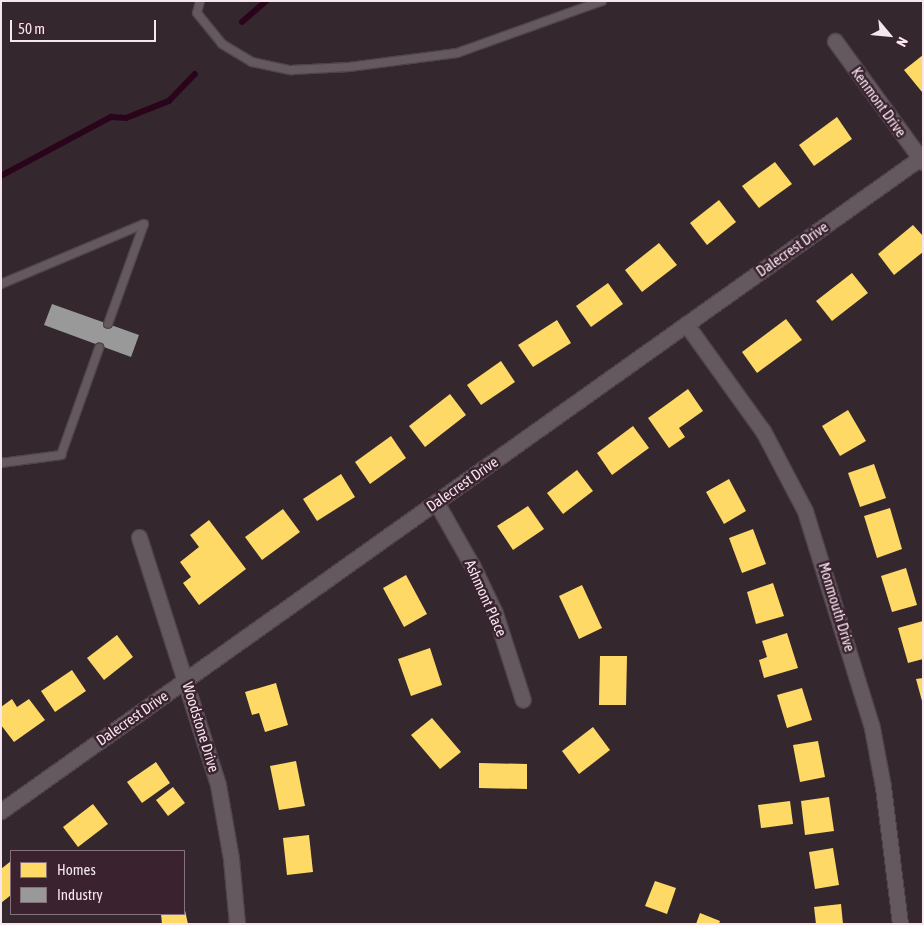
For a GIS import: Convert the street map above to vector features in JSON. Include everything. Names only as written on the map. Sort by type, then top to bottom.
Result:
[{"type":"street","name":"Kenmont Drive","points":[[835,41],[922,159]]},
{"type":"street","name":"Dalecrest Drive","points":[[1,811],[686,324],[922,159]]},
{"type":"street","name":"Monmouth Drive","points":[[686,324],[763,431],[805,511],[872,728],[883,787],[900,924]]},
{"type":"street","name":"Ashmont Place","points":[[436,502],[473,567],[495,613],[522,700]]},
{"type":"street","name":"Woodstone Drive","points":[[139,537],[208,745],[226,823],[237,924]]},
{"type":"lane","points":[[200,1],[197,13],[222,44],[252,62],[291,70],[349,67],[456,53],[602,1]]},
{"type":"lane","points":[[1,284],[144,224],[108,324]]},
{"type":"lane","points":[[1,463],[61,455],[99,348]]},
{"type":"building: Homes","points":[[923,55],[923,91],[922,92],[904,70]]},
{"type":"building: Homes","points":[[837,117],[852,139],[814,166],[799,145]]},
{"type":"building: Homes","points":[[775,162],[792,184],[759,208],[742,186]]},
{"type":"building: Homes","points":[[719,200],[736,222],[707,245],[690,223]]},
{"type":"building: Homes","points":[[913,225],[923,236],[923,252],[894,275],[878,254]]},
{"type":"building: Homes","points":[[659,243],[677,265],[642,292],[625,270]]},
{"type":"building: Homes","points":[[852,273],[868,293],[832,321],[816,301]]},
{"type":"building: Homes","points":[[608,283],[623,304],[591,327],[576,306]]},
{"type":"building: Homes","points":[[786,319],[802,340],[757,373],[742,352]]},
{"type":"building: Homes","points":[[557,320],[571,343],[533,367],[518,345]]},
{"type":"building: Homes","points":[[501,361],[515,382],[481,405],[467,385]]},
{"type":"building: Homes","points":[[688,389],[703,411],[679,428],[685,437],[669,448],[648,418]]},
{"type":"building: Homes","points":[[450,394],[466,415],[425,447],[409,426]]},
{"type":"building: Homes","points":[[848,410],[866,441],[840,456],[822,426]]},
{"type":"building: Homes","points":[[633,426],[649,448],[612,475],[597,453]]},
{"type":"building: Homes","points":[[391,436],[406,458],[370,484],[355,462]]},
{"type":"building: Homes","points":[[874,464],[886,498],[860,507],[848,473]]},
{"type":"building: Homes","points":[[577,470],[593,491],[563,514],[547,493]]},
{"type":"building: Homes","points":[[341,474],[355,497],[317,521],[303,499]]},
{"type":"building: Homes","points":[[729,479],[746,511],[724,524],[706,492]]},
{"type":"building: Homes","points":[[528,506],[544,529],[513,550],[497,526]]},
{"type":"building: Homes","points":[[890,508],[902,549],[877,558],[864,516]]},
{"type":"building: Homes","points":[[283,509],[300,532],[262,560],[245,537]]},
{"type":"building: Homes","points":[[209,520],[246,569],[199,605],[183,583],[191,577],[180,562],[199,547],[190,535]]},
{"type":"building: Homes","points":[[753,529],[766,564],[742,573],[729,538]]},
{"type":"building: Homes","points":[[906,568],[917,605],[892,612],[881,576]]},
{"type":"building: Homes","points":[[406,575],[427,614],[404,627],[383,588]]},
{"type":"building: Homes","points":[[773,583],[784,616],[756,624],[747,592]]},
{"type":"building: Homes","points":[[582,585],[602,628],[579,639],[559,596]]},
{"type":"building: Homes","points":[[923,621],[923,659],[908,663],[898,628]]},
{"type":"building: Homes","points":[[787,633],[798,668],[764,678],[759,660],[767,657],[762,641]]},
{"type":"building: Homes","points":[[117,635],[133,657],[104,680],[87,658]]},
{"type":"building: Homes","points":[[430,648],[442,685],[411,696],[398,659]]},
{"type":"building: Homes","points":[[600,656],[627,656],[626,705],[599,705]]},
{"type":"building: Homes","points":[[72,670],[86,691],[55,712],[41,691]]},
{"type":"building: Homes","points":[[923,678],[923,701],[922,701],[916,679]]},
{"type":"building: Homes","points":[[276,683],[288,725],[265,732],[259,713],[252,715],[245,692]]},
{"type":"building: Homes","points":[[802,688],[812,720],[787,728],[777,695]]},
{"type":"building: Homes","points":[[12,699],[17,707],[29,699],[45,720],[14,742],[1,725],[1,707]]},
{"type":"building: Homes","points":[[432,718],[461,752],[440,769],[411,735]]},
{"type":"building: Homes","points":[[593,727],[610,750],[579,774],[562,751]]},
{"type":"building: Homes","points":[[818,741],[825,777],[800,782],[793,745]]},
{"type":"building: Homes","points":[[296,761],[305,806],[279,810],[270,766]]},
{"type":"building: Homes","points":[[156,762],[170,783],[142,803],[127,782]]},
{"type":"building: Homes","points":[[479,763],[527,764],[527,789],[479,788]]},
{"type":"building: Homes","points":[[173,787],[185,803],[168,816],[156,800]]},
{"type":"building: Homes","points":[[829,797],[834,831],[805,835],[801,801]]},
{"type":"building: Homes","points":[[790,801],[793,824],[761,828],[758,805]]},
{"type":"building: Homes","points":[[93,804],[108,824],[78,847],[63,827]]},
{"type":"building: Homes","points":[[309,835],[313,872],[287,875],[283,838]]},
{"type":"building: Homes","points":[[833,848],[839,885],[815,889],[809,852]]},
{"type":"building: Homes","points":[[10,862],[10,896],[1,903],[1,869]]},
{"type":"building: Homes","points":[[655,881],[676,888],[667,914],[645,906]]},
{"type":"building: Homes","points":[[841,904],[843,924],[816,924],[814,907]]},
{"type":"building: Homes","points":[[185,910],[188,924],[162,924],[161,915],[185,915]]},
{"type":"building: Homes","points":[[700,913],[720,921],[719,924],[696,924]]},
{"type":"building: Industry","points":[[52,304],[139,335],[131,357],[44,325]]},
{"type":"waterway","points":[[242,22],[266,1]]},
{"type":"waterway","points":[[1,176],[111,117],[126,118],[169,101],[195,74]]}]
